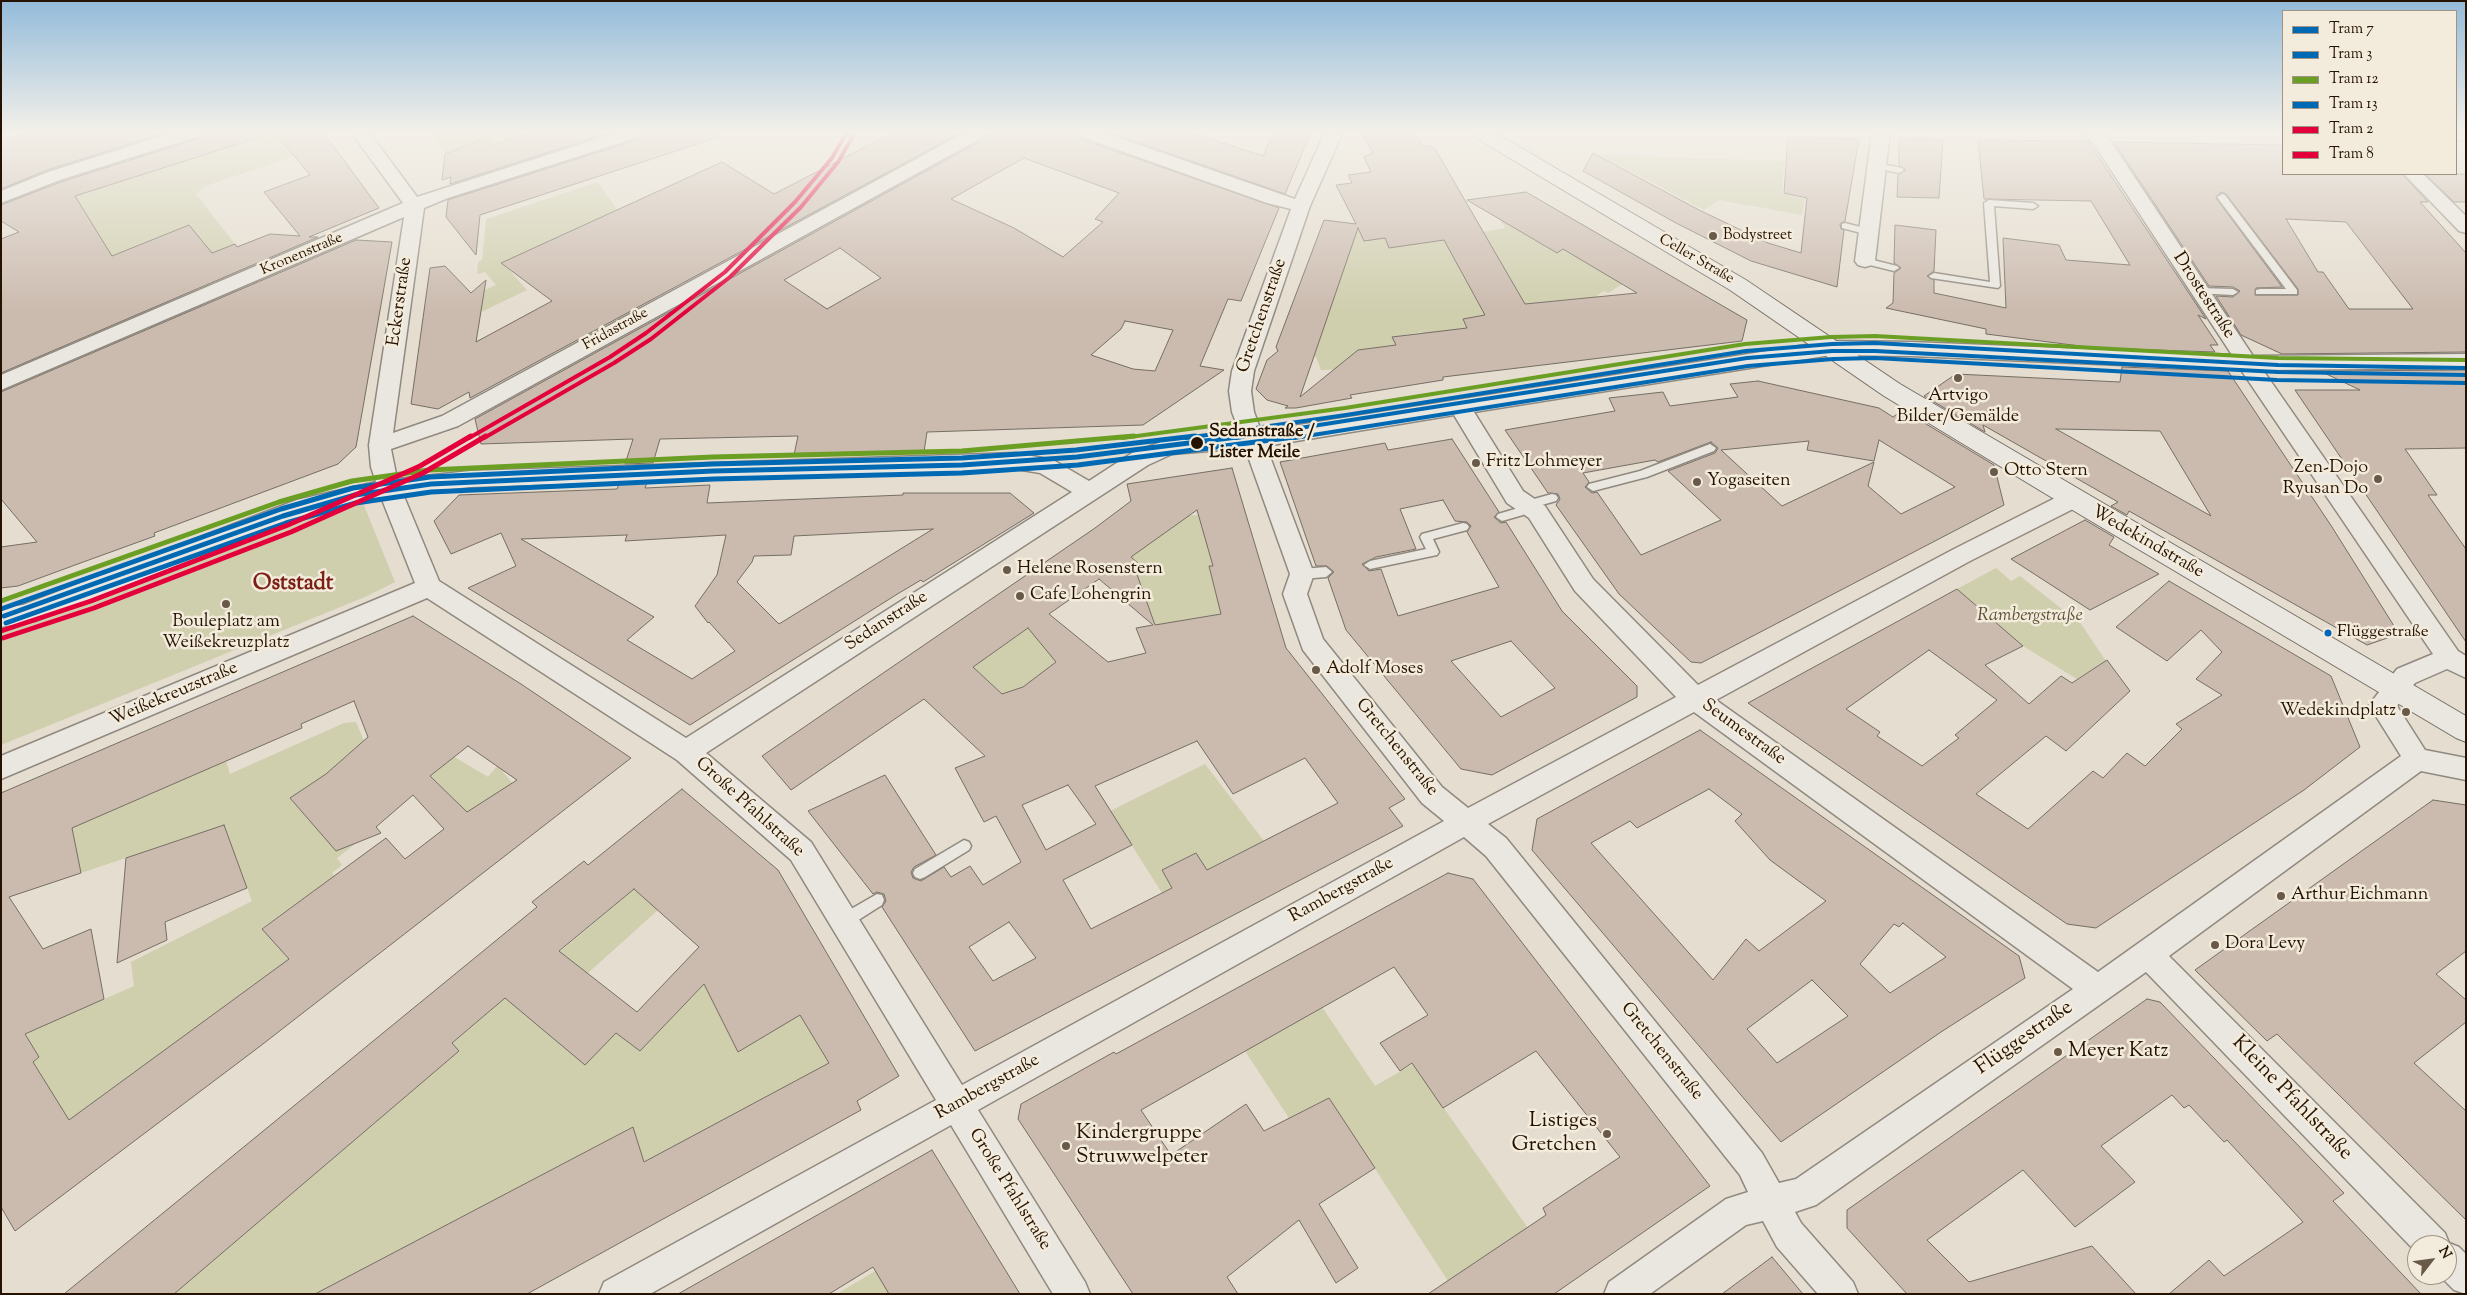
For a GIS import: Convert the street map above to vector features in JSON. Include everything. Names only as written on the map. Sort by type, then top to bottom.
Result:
[{"type":"street","points":[[1,198],[14,192]]},
{"type":"street","points":[[404,192],[415,207]]},
{"type":"street","name":"Kronenstraße","points":[[1,383],[446,192]]},
{"type":"street","name":"Fridastraße","points":[[380,444],[450,420],[868,192]]},
{"type":"street","points":[[1255,192],[1301,206]]},
{"type":"street","name":"Gretchenstraße","points":[[1307,192],[1243,370],[1240,391],[1243,412],[1243,440],[1314,573],[1295,594],[1312,643],[1432,795],[1496,847],[1752,1164],[1789,1235],[1841,1294]]},
{"type":"street","name":"Celler Straße","points":[[1586,192],[1738,284],[1831,348]]},
{"type":"street","points":[[1865,261],[1873,192]]},
{"type":"street","name":"Drostestraße","points":[[2135,192],[2248,363],[2457,663]]},
{"type":"street","points":[[2431,192],[2466,227]]},
{"type":"street","name":"Eckerstraße","points":[[390,488],[382,467],[380,444],[415,207]]},
{"type":"street","name":"Sedanstraße","points":[[686,752],[1140,459],[1170,447],[1243,440],[1831,348],[1912,349],[2248,363],[2466,361]]},
{"type":"street","name":"Wedekindstraße","points":[[1831,348],[1892,390],[2073,499],[2466,730]]},
{"type":"street","name":"Seumestraße","points":[[1460,407],[1515,496],[1537,512],[1584,585],[1694,698],[2097,989]]},
{"type":"street","points":[[1,618],[26,614],[223,536],[305,506],[390,488],[470,479],[1016,461],[1045,466],[1073,481],[1088,493]]},
{"type":"street","points":[[390,488],[429,587]]},
{"type":"street","name":"Rambergstraße","points":[[616,1294],[1465,822],[1694,698],[2073,499]]},
{"type":"street","name":"Große Pfahlstraße","points":[[429,587],[686,752],[802,852],[1073,1294]]},
{"type":"street","name":"Weißekreuzstraße","points":[[1,768],[429,587]]},
{"type":"street","points":[[2457,663],[2406,676],[2382,704],[2417,759],[2466,769]]},
{"type":"street","name":"Flüggestraße","points":[[1621,1294],[1738,1211],[1804,1193],[2148,954],[2417,759]]},
{"type":"street","name":"Kleine Pfahlstraße","points":[[2148,954],[2424,1235]]},
{"type":"street","points":[[2457,1269],[2466,1278]]},
{"type":"lane","points":[[2222,197],[2292,292],[2260,292]]},
{"type":"lane","points":[[1934,276],[1995,286],[1989,203],[2033,206]]},
{"type":"lane","points":[[1845,226],[1868,232]]},
{"type":"lane","points":[[1865,261],[1894,268]]},
{"type":"lane","points":[[2199,291],[2233,292]]},
{"type":"lane","points":[[1593,487],[1643,474],[1710,448]]},
{"type":"lane","points":[[1502,517],[1519,512],[1527,505],[1552,498]]},
{"type":"lane","points":[[1370,565],[1433,552],[1426,537],[1463,527]]},
{"type":"lane","points":[[920,873],[964,846]]},
{"type":"lane","points":[[844,921],[877,900]]},
{"type":"green space","points":[[85,192],[198,192],[196,194],[235,244],[186,264],[199,238],[189,225],[121,252],[1,326],[39,253],[97,232],[93,224],[51,239],[64,199]]},
{"type":"green space","points":[[566,192],[605,192],[618,211],[502,262],[527,290],[477,314],[475,294],[496,285],[485,272],[477,274],[478,262],[482,260],[486,219]]},
{"type":"green space","points":[[1670,192],[1782,192],[1805,199],[1802,215],[1719,200],[1704,210]]},
{"type":"green space","points":[[1499,217],[1556,253],[1574,243],[1626,282],[1608,293],[1604,291],[1596,296],[1599,299],[1592,304],[1582,298],[1555,301],[1540,309],[1496,295],[1518,292],[1496,254],[1459,268],[1485,315],[1463,319],[1467,328],[1425,337],[1422,332],[1393,337],[1397,345],[1394,362],[1387,346],[1358,350],[1345,360],[1348,369],[1321,370],[1316,357],[1313,357],[1357,229],[1385,238],[1389,248],[1505,228]]},
{"type":"green space","points":[[363,503],[395,582],[365,597],[1,745],[1,627],[20,624],[232,541],[302,516]]},
{"type":"green space","points":[[1200,515],[1213,566],[1209,567],[1218,601],[1230,613],[1191,619],[1201,659],[1171,666],[1143,592],[1124,596],[1125,576],[1140,565],[1131,557],[1178,516]]},
{"type":"green space","name":"Rambergstraße","points":[[1996,568],[2011,581],[2020,576],[2081,624],[2106,661],[2077,679],[2023,646],[1957,589]]},
{"type":"green space","points":[[1029,628],[1060,658],[1045,670],[1039,682],[1002,694],[973,667]]},
{"type":"green space","points":[[356,722],[364,741],[326,774],[290,798],[325,838],[361,814],[378,826],[337,858],[342,865],[332,873],[361,906],[346,917],[319,887],[262,928],[289,959],[76,1115],[80,1122],[24,1116],[53,1095],[33,1062],[39,1057],[25,1034],[134,986],[131,962],[252,901],[224,825],[81,873],[72,828],[226,761],[230,774],[344,723]]},
{"type":"green space","points":[[533,747],[503,772],[518,790],[487,813],[478,805],[467,812],[430,776],[439,769],[426,759],[439,748],[488,777],[497,766]]},
{"type":"green space","points":[[1205,764],[1264,841],[1207,870],[1195,853],[1162,870],[1172,888],[1162,893],[1110,811]]},
{"type":"green space","points":[[666,862],[658,910],[588,973],[579,967],[585,1064],[616,1033],[640,1051],[715,972],[738,1052],[775,1030],[795,1005],[829,1063],[644,1162],[632,1127],[316,1294],[174,1294],[459,1051],[452,1043]]},
{"type":"green space","points":[[1322,1007],[1375,1086],[1413,1064],[1528,1228],[1448,1281],[1329,1098],[1289,1118],[1245,1051]]},
{"type":"green space","points":[[882,1267],[889,1294],[841,1294],[840,1292]]},
{"type":"building","points":[[34,192],[86,192],[75,196],[112,256],[189,225],[212,253],[235,244],[237,247],[270,234],[300,236],[264,192],[368,192],[379,208],[309,237],[318,237],[1,373],[1,239],[19,232],[1,221],[1,205]]},
{"type":"building","points":[[472,192],[549,192],[480,215],[476,255],[446,217],[448,200]]},
{"type":"building","points":[[655,192],[771,192],[774,194],[777,192],[850,192],[470,398],[469,392],[438,409],[411,404],[430,268],[445,266],[471,293],[486,280],[476,342],[552,301],[501,263]]},
{"type":"building","points":[[887,192],[963,192],[951,199],[1014,228],[1063,257],[1103,222],[1095,219],[1119,193],[1117,192],[1234,192],[1279,208],[1241,301],[1228,299],[1200,366],[1224,370],[1143,425],[927,432],[924,452],[794,455],[798,436],[660,439],[653,463],[625,464],[633,439],[481,444],[475,419]],"holes":[[[840,248],[881,278],[827,309],[784,280]],[[1125,321],[1173,330],[1155,371],[1133,369],[1091,355],[1121,329]]]},
{"type":"building","points":[[1340,192],[1460,192],[1525,304],[1637,293],[1563,249],[1557,253],[1467,200],[1527,192],[1747,320],[1742,341],[1443,377],[1443,380],[1350,395],[1352,398],[1296,408],[1285,408],[1288,406],[1267,400],[1256,389],[1267,360],[1278,351],[1276,347],[1324,220],[1356,224]],"holes":[[[1358,228],[1364,241],[1385,238],[1389,248],[1444,240],[1485,315],[1463,319],[1467,328],[1392,337],[1396,345],[1358,350],[1300,397]]]},
{"type":"building","points":[[1621,192],[1666,192],[1768,243],[1801,253],[1807,198],[1784,193],[1850,192],[1845,221],[1840,224],[1841,229],[1844,230],[1837,287],[1751,261]]},
{"type":"building","points":[[1897,192],[1939,192],[1939,198],[1897,197]]},
{"type":"building","points":[[1983,192],[2122,192],[2206,319],[2198,315],[2218,345],[2210,345],[2215,352],[2096,348],[1986,334],[1986,329],[1886,308],[1893,303],[1894,273],[1901,268],[1894,263],[1895,225],[1936,230],[1934,271],[1927,276],[1934,280],[1934,293],[2006,308],[2003,238],[2059,245],[2066,260],[2130,265],[2091,201],[1984,199]]},
{"type":"building","points":[[2147,192],[2221,192],[2216,198],[2282,287],[2256,288],[2255,295],[2298,295],[2298,289],[2226,194],[2222,192],[2419,192],[2428,202],[2420,202],[2466,253],[2466,352],[2282,354],[2241,335],[2216,296],[2233,297],[2240,291],[2233,287],[2209,286]],"holes":[[[2286,219],[2346,222],[2413,309],[2349,309],[2323,272],[2318,272]]]},
{"type":"building","points":[[2444,192],[2466,192],[2466,202],[2454,202]]},
{"type":"building","points":[[356,240],[392,242],[356,447],[338,464],[154,533],[155,536],[18,586],[1,588],[1,547],[37,542],[1,499],[1,392]]},
{"type":"building","points":[[2122,367],[2228,371],[2332,527],[2399,634],[2367,645],[2129,511],[2127,515],[2111,506],[2118,502],[1983,425],[1985,432],[1924,396],[1956,374],[2120,382]],"holes":[[[2056,429],[2160,431],[2211,516]]]},
{"type":"building","points":[[2466,370],[2466,448],[2405,449],[2437,495],[2428,495],[2466,549],[2466,642],[2295,390],[2360,390],[2320,371]]},
{"type":"building","points":[[1758,381],[1879,408],[1893,417],[1903,410],[1994,465],[2004,505],[1701,663],[1691,662],[1619,594],[1556,505],[1560,499],[1558,494],[1548,493],[1505,430],[1615,411],[1609,398],[1663,392],[1670,406],[1738,397],[1730,384]],"holes":[[[1879,440],[1955,487],[1901,514],[1868,486],[1874,462],[1782,506],[1721,450],[1809,441],[1807,450],[1874,461]],[[1711,442],[1718,448],[1715,453],[1668,471],[1721,520],[1641,555],[1597,492],[1592,493],[1585,487],[1589,482],[1583,473],[1655,460],[1658,462]]]},
{"type":"building","points":[[1452,439],[1499,512],[1494,517],[1501,523],[1506,522],[1562,611],[1637,686],[1637,697],[1492,775],[1461,769],[1346,630],[1328,578],[1334,572],[1327,566],[1316,566],[1280,462],[1385,443],[1388,450]],"holes":[[[1443,500],[1455,521],[1467,522],[1471,526],[1467,532],[1499,587],[1398,616],[1381,569],[1369,571],[1362,564],[1376,557],[1416,549],[1400,509]],[[1511,641],[1555,688],[1501,717],[1451,661]]]},
{"type":"building","points":[[1232,468],[1286,648],[1405,799],[1389,808],[1403,826],[975,1051],[882,907],[886,901],[884,894],[877,892],[873,894],[808,811],[885,775],[936,855],[914,867],[911,872],[913,878],[921,881],[944,867],[951,877],[970,866],[983,885],[1021,862],[996,816],[984,822],[955,768],[985,756],[924,699],[791,790],[762,756],[1095,528],[1131,501],[1127,484]],"holes":[[[1197,510],[1213,566],[1209,566],[1221,614],[1155,625],[1135,569],[1140,565],[1131,557]],[[1099,579],[1153,625],[1136,628],[1146,653],[1108,662],[1049,614]],[[1028,628],[1056,662],[1023,687],[1002,694],[973,667]],[[1197,741],[1233,794],[1305,758],[1338,803],[1207,870],[1196,853],[1162,870],[1172,888],[1091,929],[1063,880],[1132,845],[1095,786]],[[1068,785],[1096,824],[1046,850],[1022,805]],[[1009,922],[1036,958],[993,981],[969,947]]]},
{"type":"building","points":[[647,483],[645,488],[710,485],[707,503],[903,495],[903,493],[1010,493],[1034,513],[923,582],[921,580],[899,593],[690,725],[468,588],[516,566],[501,533],[451,554],[434,521],[459,495],[617,489],[619,484]],"holes":[[[933,529],[779,624],[737,582],[752,562],[754,556],[791,555],[794,536]],[[627,535],[625,541],[726,535],[717,575],[695,606],[708,623],[735,651],[692,679],[627,640],[654,617],[521,539]]]},
{"type":"building","points":[[2085,520],[2114,537],[2109,545],[2159,574],[2090,610],[2011,559]]},
{"type":"building","points":[[2169,581],[2331,676],[2360,747],[2304,790],[2096,928],[2067,924],[1748,703],[1957,589],[2023,646],[1985,665],[2029,704],[2061,676],[2072,683],[2107,660],[2130,691],[2066,751],[2046,736],[1976,794],[2028,829],[2093,771],[2103,778],[2127,753],[2145,766],[2182,729],[2176,724],[2222,695],[2196,679],[2222,652],[2201,630],[2167,661],[2116,627]],"holes":[[[1929,650],[1997,700],[1955,735],[1959,738],[1922,766],[1877,736],[1880,732],[1846,709]]]},
{"type":"building","points":[[413,616],[521,684],[631,758],[259,1047],[15,1231],[1,1207],[1,793]],"holes":[[[354,701],[368,737],[326,774],[290,798],[336,851],[381,833],[376,827],[413,795],[444,829],[405,859],[386,838],[262,929],[289,959],[69,1120],[33,1062],[39,1057],[25,1034],[104,999],[91,929],[43,949],[9,897],[81,873],[72,828],[302,728],[301,724]],[[468,746],[517,780],[467,812],[430,776]]]},
{"type":"building","points":[[1700,730],[2019,956],[2025,978],[1941,1032],[1781,1142],[1532,850],[1537,819]],"holes":[[[1709,789],[1742,814],[1735,821],[1770,860],[1826,901],[1759,951],[1746,939],[1713,980],[1591,843],[1630,821],[1637,828]],[[1903,923],[1946,957],[1890,993],[1860,964],[1894,924],[1899,927]],[[1812,980],[1848,1016],[1777,1063],[1747,1029]]]},
{"type":"building","points":[[682,789],[778,870],[899,1076],[857,1101],[861,1110],[527,1294],[315,1294],[633,1127],[644,1162],[829,1063],[800,1015],[738,1052],[704,984],[640,1051],[616,1033],[585,1065],[505,998],[452,1043],[459,1051],[174,1294],[64,1294],[537,907],[532,902],[584,861],[588,865]],"holes":[[[634,889],[699,947],[637,1012],[559,951]]]},
{"type":"building","points":[[2433,800],[2466,805],[2466,951],[2436,974],[2466,1000],[2466,1022],[2414,1063],[2466,1111],[2466,1220],[2277,1034],[2267,1041],[2195,970]]},
{"type":"building","points":[[224,825],[247,888],[165,922],[167,940],[117,963],[126,858]]},
{"type":"building","points":[[1448,873],[1473,879],[1710,1186],[1554,1294],[1428,1294],[1546,1215],[1543,1208],[1620,1157],[1536,1051],[1443,1108],[1412,1063],[1400,1071],[1380,1043],[1428,1015],[1394,967],[1141,1110],[1171,1155],[1246,1104],[1264,1131],[1329,1098],[1375,1168],[1319,1204],[1358,1268],[1336,1283],[1299,1220],[1227,1277],[1238,1294],[1133,1294],[1018,1119],[1021,1104]]},
{"type":"building","points":[[2147,999],[2160,1002],[2344,1193],[2333,1201],[2407,1279],[2407,1285],[2412,1285],[2421,1294],[2169,1294],[2209,1260],[2224,1276],[2303,1222],[2227,1140],[2224,1142],[2189,1105],[2184,1108],[2172,1095],[2101,1146],[2135,1182],[2075,1227],[2023,1170],[1927,1240],[1969,1282],[2092,1246],[2136,1294],[1907,1294],[1847,1228],[1847,1210]]},
{"type":"building","points":[[932,1150],[1020,1294],[889,1294],[873,1267],[829,1294],[678,1294]]},
{"type":"building","points":[[1772,1257],[1803,1294],[1722,1294]]},
{"type":"tram line","name":"2","points":[[1,631],[91,601],[288,525],[420,466],[610,357],[646,333],[725,272],[803,192]]},
{"type":"tram line","name":"8","points":[[3,638],[94,608],[291,532],[423,473],[614,363],[651,339],[730,277],[801,207],[813,192]]},
{"type":"tram line","name":"12","points":[[1,601],[279,502],[352,481],[429,470],[713,457],[962,451],[1075,443],[1183,431],[1345,408],[1745,344],[1831,337],[1875,336],[2278,358],[2466,360]]},
{"type":"tram line","name":"7","points":[[1,609],[281,509],[353,488],[430,477],[713,464],[962,458],[1076,450],[1184,438],[1346,415],[1746,351],[1832,344],[1875,343],[2278,365],[2466,368]]},
{"type":"tram line","name":"3","points":[[4,616],[283,516],[355,495],[431,484],[713,471],[962,465],[1077,457],[1185,445],[1347,422],[1747,358],[1832,351],[1875,351],[2278,372],[2466,375]]},
{"type":"tram line","name":"13","points":[[6,623],[286,523],[356,503],[431,492],[714,479],[962,473],[1078,465],[1186,453],[1348,430],[1748,366],[1833,359],[1875,358],[2277,380],[2466,383]]},
{"type":"place","name":"Bodystreet","points":[[1713,236]]},
{"type":"place","name":"Artvigo Bilder/Gemälde","points":[[1958,378]]},
{"type":"place","name":"Sedanstraße / Lister Meile","points":[[1197,443]]},
{"type":"place","name":"Fritz Lohmeyer","points":[[1476,463]]},
{"type":"place","name":"Otto Stern","points":[[1994,472]]},
{"type":"place","name":"Zen-Dojo Ryusan Do","points":[[2378,479]]},
{"type":"place","name":"Yogaseiten","points":[[1697,482]]},
{"type":"place","name":"Helene Rosenstern","points":[[1007,570]]},
{"type":"place","name":"Cafe Lohengrin","points":[[1020,596]]},
{"type":"place","name":"Bouleplatz am Weißekreuzplatz","points":[[226,604]]},
{"type":"place","name":"Flüggestraße","points":[[2328,633]]},
{"type":"place","name":"Adolf Moses","points":[[1316,670]]},
{"type":"place","name":"Wedekindplatz","points":[[2406,712]]},
{"type":"place","name":"Arthur Eichmann","points":[[2281,896]]},
{"type":"place","name":"Dora Levy","points":[[2215,945]]},
{"type":"place","name":"Meyer Katz","points":[[2058,1052]]},
{"type":"place","name":"Listiges Gretchen","points":[[1607,1134]]},
{"type":"place","name":"Kindergruppe Struwwelpeter","points":[[1066,1146]]},
{"type":"district","name":"Oststadt","points":[[293,585]]}]
